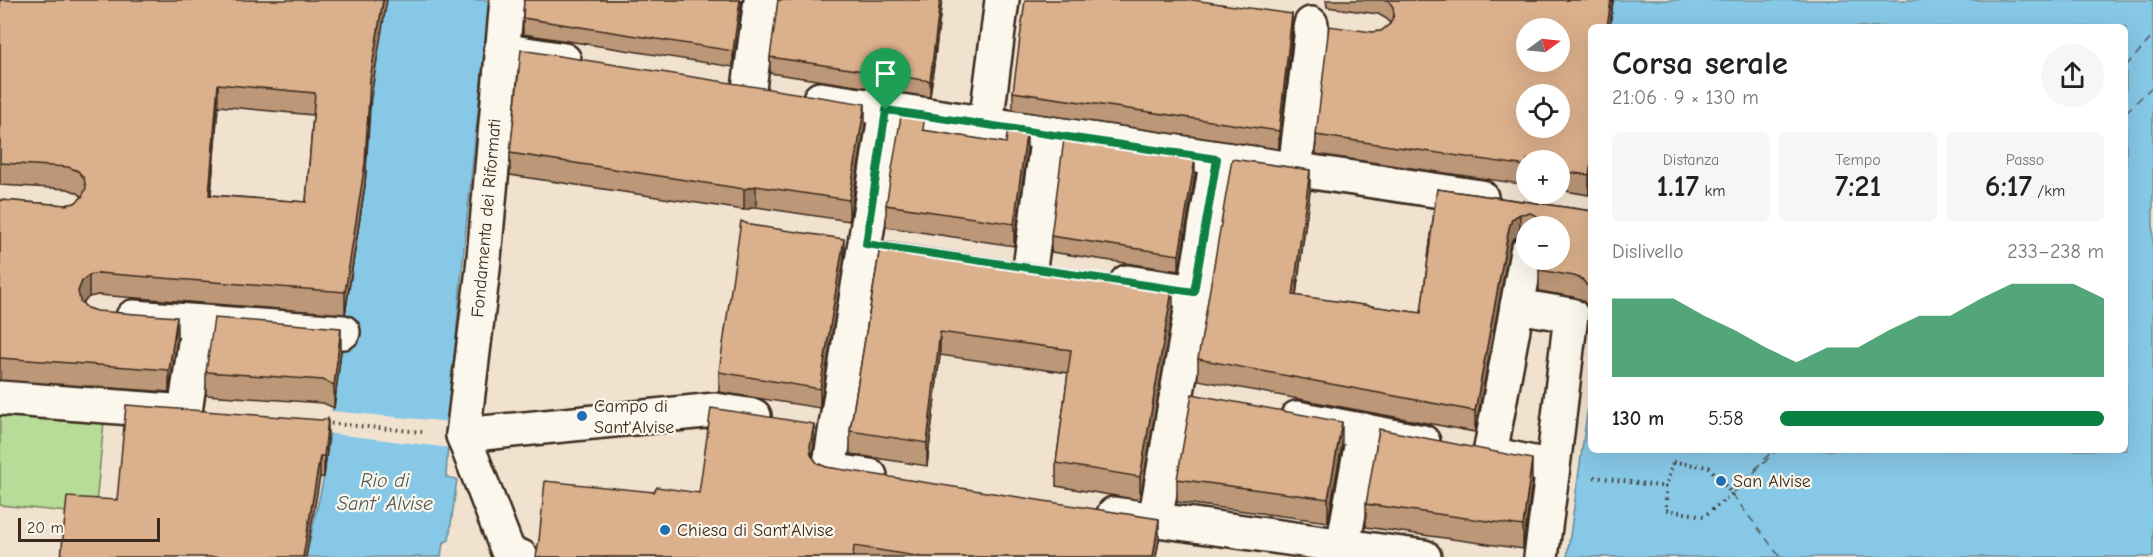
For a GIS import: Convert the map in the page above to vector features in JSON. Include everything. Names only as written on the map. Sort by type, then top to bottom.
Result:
[{"type":"street","name":"Fondamenta dei Riformati","points":[[463,435],[483,268],[507,0]]},
{"type":"street","points":[[761,0],[737,86],[1515,202]]},
{"type":"street","points":[[986,124],[1002,0]]},
{"type":"street","points":[[1295,170],[1311,37],[1309,12],[1343,28]]},
{"type":"street","points":[[501,50],[595,64]]},
{"type":"street","points":[[886,110],[877,245],[829,470],[903,481]]},
{"type":"street","points":[[1030,268],[1048,134]]},
{"type":"street","points":[[1155,521],[1188,397],[1194,292],[1217,159]]},
{"type":"street","points":[[832,238],[877,245]]},
{"type":"street","points":[[1490,454],[1524,270]]},
{"type":"street","points":[[1100,278],[1194,292]]},
{"type":"street","points":[[1517,306],[1571,315],[1541,557]]},
{"type":"street","points":[[108,315],[344,332]]},
{"type":"street","points":[[185,412],[198,322]]},
{"type":"street","points":[[0,398],[219,415]]},
{"type":"street","points":[[521,557],[509,554],[463,435],[715,410],[836,430]]},
{"type":"street","points":[[1270,413],[1553,467]]},
{"type":"street","points":[[1343,546],[1364,430]]},
{"type":"street","points":[[1088,510],[1424,557]]},
{"type":"path","points":[[322,422],[425,432]]},
{"type":"path","points":[[1673,462],[1709,467],[1732,494],[1704,516],[1666,510],[1666,488],[1673,462]]},
{"type":"path","points":[[1553,467],[1585,476],[1666,488]]},
{"type":"green space","points":[[0,411],[104,422],[95,515],[0,505]]},
{"type":"water","name":"Rio di Sant' Alvise","points":[[386,0],[490,0],[454,358],[446,477],[457,479],[449,540],[443,543],[441,557],[306,557],[324,477],[365,185],[371,101]]},
{"type":"water","points":[[1613,0],[2153,0],[2153,557],[1567,557],[1588,406],[1588,453],[2128,453],[2128,24],[1610,24]]},
{"type":"pier","points":[[330,411],[452,422],[451,448],[326,433]]},
{"type":"building","points":[[0,0],[383,0],[370,79],[365,163],[345,292],[98,273],[89,275],[82,281],[78,291],[80,301],[87,308],[96,311],[177,317],[169,370],[0,358],[0,200],[66,205],[75,203],[82,197],[86,188],[84,178],[78,171],[68,167],[0,163]],"holes":[[[218,84],[315,93],[306,202],[209,195]]]},
{"type":"building","points":[[524,0],[740,0],[733,51],[523,18]]},
{"type":"building","points":[[778,0],[940,0],[930,81],[770,57]]},
{"type":"building","points":[[1025,0],[1193,0],[1292,14],[1279,131],[1013,92]]},
{"type":"building","points":[[1388,0],[1611,0],[1607,24],[1588,24],[1588,175],[1570,172],[1570,150],[1516,150],[1516,164],[1316,135],[1329,26],[1372,32],[1381,31],[1390,24],[1394,15],[1393,7]]},
{"type":"building","points":[[521,50],[865,104],[849,200],[756,186],[744,189],[510,153]]},
{"type":"building","points":[[902,110],[925,113],[923,130],[1006,143],[1008,125],[1027,128],[1014,224],[886,205]]},
{"type":"building","points":[[1064,139],[1195,159],[1179,255],[1051,236]]},
{"type":"building","points":[[1232,159],[1310,170],[1293,295],[1421,313],[1437,189],[1516,200],[1516,204],[1543,204],[1588,210],[1588,287],[1582,279],[1574,276],[1539,270],[1570,270],[1570,216],[1538,216],[1530,213],[1520,214],[1512,219],[1475,411],[1198,359]]},
{"type":"building","points":[[741,221],[750,225],[844,239],[820,389],[719,372]]},
{"type":"building","points":[[881,241],[1173,285],[1140,477],[1056,463],[1071,350],[940,332],[927,443],[850,431]]},
{"type":"building","points":[[214,318],[341,328],[334,385],[323,380],[206,372]]},
{"type":"building","points":[[1192,394],[1342,422],[1328,499],[1177,479]]},
{"type":"building","points":[[126,405],[321,420],[328,418],[324,456],[320,456],[303,557],[61,557],[67,497],[117,500]]},
{"type":"building","points":[[711,408],[814,424],[810,446],[811,455],[817,463],[826,467],[1159,519],[1153,557],[922,557],[854,546],[853,557],[536,557],[545,481],[654,492],[657,487],[699,493]]},
{"type":"building","points":[[1379,429],[1532,459],[1523,526],[1366,504]]},
{"type":"ferry route","points":[[2128,64],[2153,36]]},
{"type":"ferry route","points":[[2128,110],[2153,86]]},
{"type":"ferry route","points":[[1745,480],[1770,453]]},
{"type":"ferry route","points":[[1733,493],[1774,453]]},
{"type":"ferry route","points":[[1732,494],[1780,557]]},
{"type":"place","name":"Campo di Sant'Alvise","points":[[582,416]]},
{"type":"place","name":"San Alvise","points":[[1721,481]]},
{"type":"place","name":"Chiesa di Sant'Alvise","points":[[665,530]]},
{"type":"route","points":[[886,110],[1217,159],[1194,292],[866,244],[886,110]]}]
